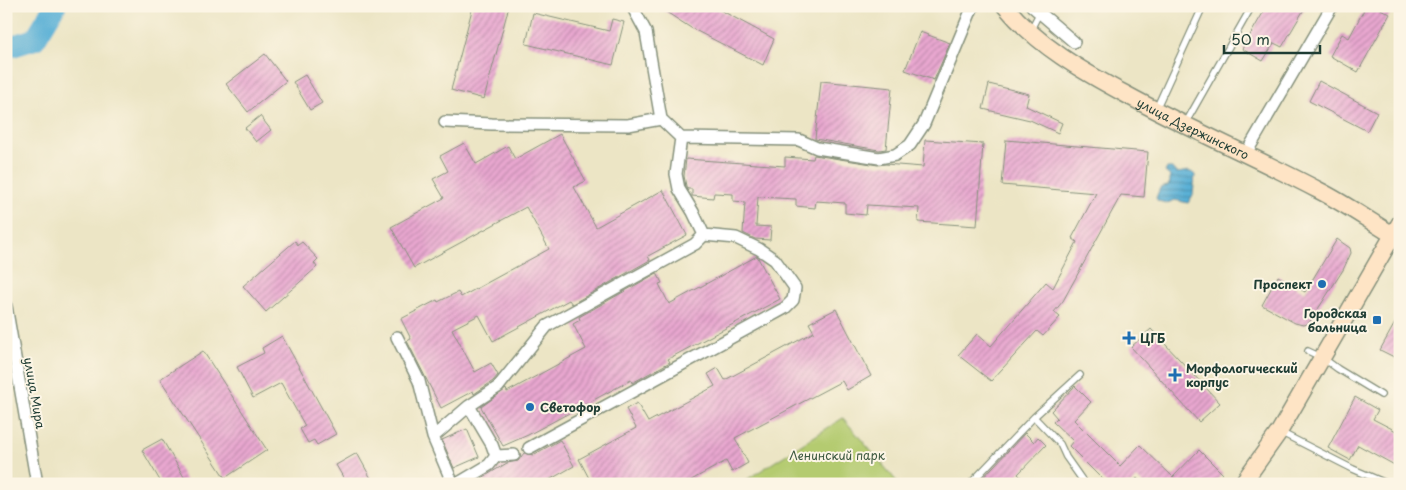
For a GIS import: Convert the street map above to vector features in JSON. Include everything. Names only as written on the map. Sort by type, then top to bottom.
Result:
[{"type":"main road","name":"улица Дзержинского","points":[[1005,6],[1046,46],[1072,64],[1155,110],[1396,229]]},
{"type":"main road","points":[[1242,484],[1279,432],[1316,354],[1396,229]]},
{"type":"street","points":[[632,6],[646,32],[661,119],[680,138],[800,140],[817,148],[879,158],[895,155],[910,145],[924,124],[973,6]]},
{"type":"street","points":[[1245,155],[1332,6]]},
{"type":"street","points":[[1038,8],[1074,42]]},
{"type":"street","points":[[445,122],[628,125],[661,119]]},
{"type":"street","points":[[680,138],[676,174],[678,189],[693,212],[704,235]]},
{"type":"street","points":[[433,437],[469,406],[498,387],[546,326],[695,244],[704,235]]},
{"type":"street","points":[[529,448],[785,308],[793,300],[795,288],[775,260],[759,249],[736,238],[704,235]]},
{"type":"street","name":"улица Мира","points":[[6,306],[37,484]]},
{"type":"street","points":[[397,337],[419,381],[433,437],[455,484],[489,465],[496,456]]},
{"type":"street","points":[[469,406],[492,445],[496,456]]},
{"type":"street","points":[[496,456],[514,456]]},
{"type":"lane","points":[[1155,110],[1203,6]]},
{"type":"lane","points":[[1185,125],[1252,6]]},
{"type":"lane","points":[[1030,32],[1038,8]]},
{"type":"lane","points":[[1316,354],[1381,395]]},
{"type":"lane","points":[[970,484],[1034,417],[1080,375]]},
{"type":"lane","points":[[1034,417],[1060,444],[1066,457],[1085,484]]},
{"type":"lane","points":[[1279,432],[1388,484]]},
{"type":"green space","name":"Ленинский парк","points":[[843,418],[899,484],[740,484]]},
{"type":"water","points":[[1167,168],[1172,168],[1176,173],[1188,171],[1195,175],[1193,195],[1188,203],[1175,200],[1167,203],[1158,201],[1156,198],[1160,188],[1168,186],[1170,182],[1170,176],[1165,172]]},
{"type":"building","points":[[473,6],[509,6],[484,99],[451,90]]},
{"type":"building","points":[[657,6],[713,6],[774,39],[763,65],[691,28]]},
{"type":"building","points":[[1267,6],[1306,6],[1282,47],[1274,43],[1263,61],[1242,49]]},
{"type":"building","points":[[1366,6],[1375,6],[1390,14],[1358,72],[1330,56],[1342,34],[1349,38]]},
{"type":"building","points":[[533,13],[609,31],[612,19],[624,22],[613,65],[526,44]]},
{"type":"building","points":[[920,32],[950,43],[934,80],[905,70]]},
{"type":"building","points":[[265,54],[286,81],[248,112],[226,84]]},
{"type":"building","points":[[305,75],[322,103],[310,110],[293,82]]},
{"type":"building","points":[[821,81],[892,88],[886,149],[879,150],[815,139]]},
{"type":"building","points":[[1319,81],[1377,112],[1367,131],[1309,101]]},
{"type":"building","points":[[989,84],[1029,94],[1026,106],[1062,123],[1058,133],[1030,120],[983,109]]},
{"type":"building","points":[[260,116],[271,130],[256,142],[245,128]]},
{"type":"building","points":[[560,134],[586,181],[574,187],[596,227],[663,190],[687,235],[648,256],[650,260],[572,304],[569,300],[493,341],[479,315],[452,329],[475,372],[491,363],[498,375],[493,381],[474,394],[473,391],[441,408],[407,341],[411,339],[401,319],[437,300],[438,302],[458,292],[461,297],[549,249],[526,207],[414,268],[391,227],[444,198],[433,179],[448,171],[440,156],[464,143],[476,164],[508,146],[515,159]]},
{"type":"building","points":[[925,140],[983,144],[977,226],[918,222],[919,208],[867,205],[866,215],[845,213],[845,203],[816,201],[815,208],[796,206],[796,199],[758,197],[756,226],[771,227],[770,240],[755,239],[743,233],[745,202],[733,201],[733,194],[714,193],[713,198],[692,196],[692,189],[688,189],[686,186],[684,176],[686,159],[785,166],[785,157],[813,159],[814,155],[878,165],[923,167]]},
{"type":"building","points":[[1006,140],[1148,152],[1144,197],[1121,195],[1063,301],[1054,312],[1060,317],[1043,336],[1037,331],[991,381],[958,355],[977,334],[991,346],[1046,282],[1053,288],[1077,242],[1072,238],[1096,193],[1002,185]]},
{"type":"building","name":"Проспект","points":[[1337,239],[1350,248],[1351,253],[1343,270],[1309,323],[1303,325],[1295,323],[1262,305],[1278,276],[1305,292]]},
{"type":"building","points":[[295,241],[298,245],[302,242],[318,259],[314,263],[317,267],[266,312],[243,286]]},
{"type":"building","points":[[757,256],[780,299],[668,359],[670,362],[632,383],[631,380],[528,435],[503,446],[481,407],[506,389],[507,392],[586,349],[573,324],[580,320],[579,317],[657,273],[662,283],[659,284],[669,304]]},
{"type":"building","points":[[836,309],[871,376],[847,390],[842,381],[735,438],[748,463],[732,472],[726,461],[684,484],[592,484],[579,459],[636,428],[626,409],[637,403],[648,422],[715,386],[708,374],[718,368],[725,380],[814,332],[809,323]]},
{"type":"building","points":[[1400,314],[1400,360],[1380,350]]},
{"type":"building","name":"Морфологический корпус","points":[[1151,329],[1220,403],[1199,422],[1131,347]]},
{"type":"building","points":[[282,336],[336,434],[317,445],[314,440],[308,443],[300,429],[305,426],[281,383],[253,398],[237,367],[264,353],[262,348]]},
{"type":"building","points":[[203,351],[267,450],[225,478],[160,379]]},
{"type":"building","points":[[1075,386],[1091,402],[1074,420],[1120,466],[1140,445],[1173,477],[1199,450],[1223,474],[1213,484],[1143,484],[1137,478],[1131,484],[1107,484],[1069,446],[1073,441],[1053,422],[1057,418],[1051,411]]},
{"type":"building","points":[[1355,397],[1378,410],[1373,419],[1400,433],[1400,468],[1358,445],[1350,460],[1328,448]]},
{"type":"building","points":[[467,429],[479,457],[454,468],[442,440]]},
{"type":"building","points":[[1025,433],[1034,442],[1038,437],[1046,445],[1018,474],[1027,484],[977,484]]},
{"type":"building","points":[[162,439],[188,484],[162,484],[142,450]]},
{"type":"building","points":[[560,440],[574,466],[542,484],[485,484],[482,478],[507,463],[518,461],[524,453],[533,455]]},
{"type":"building","points":[[357,453],[374,484],[347,484],[336,465]]},
{"type":"waterway","points":[[6,48],[35,39],[55,6]]},
{"type":"place","name":"Проспект","points":[[1322,284]]},
{"type":"place","name":"Городская больница","points":[[1377,320]]},
{"type":"place","name":"ЦГБ","points":[[1129,338]]},
{"type":"place","name":"Морфологический корпус","points":[[1175,375]]},
{"type":"place","name":"Светофор","points":[[530,407]]}]
